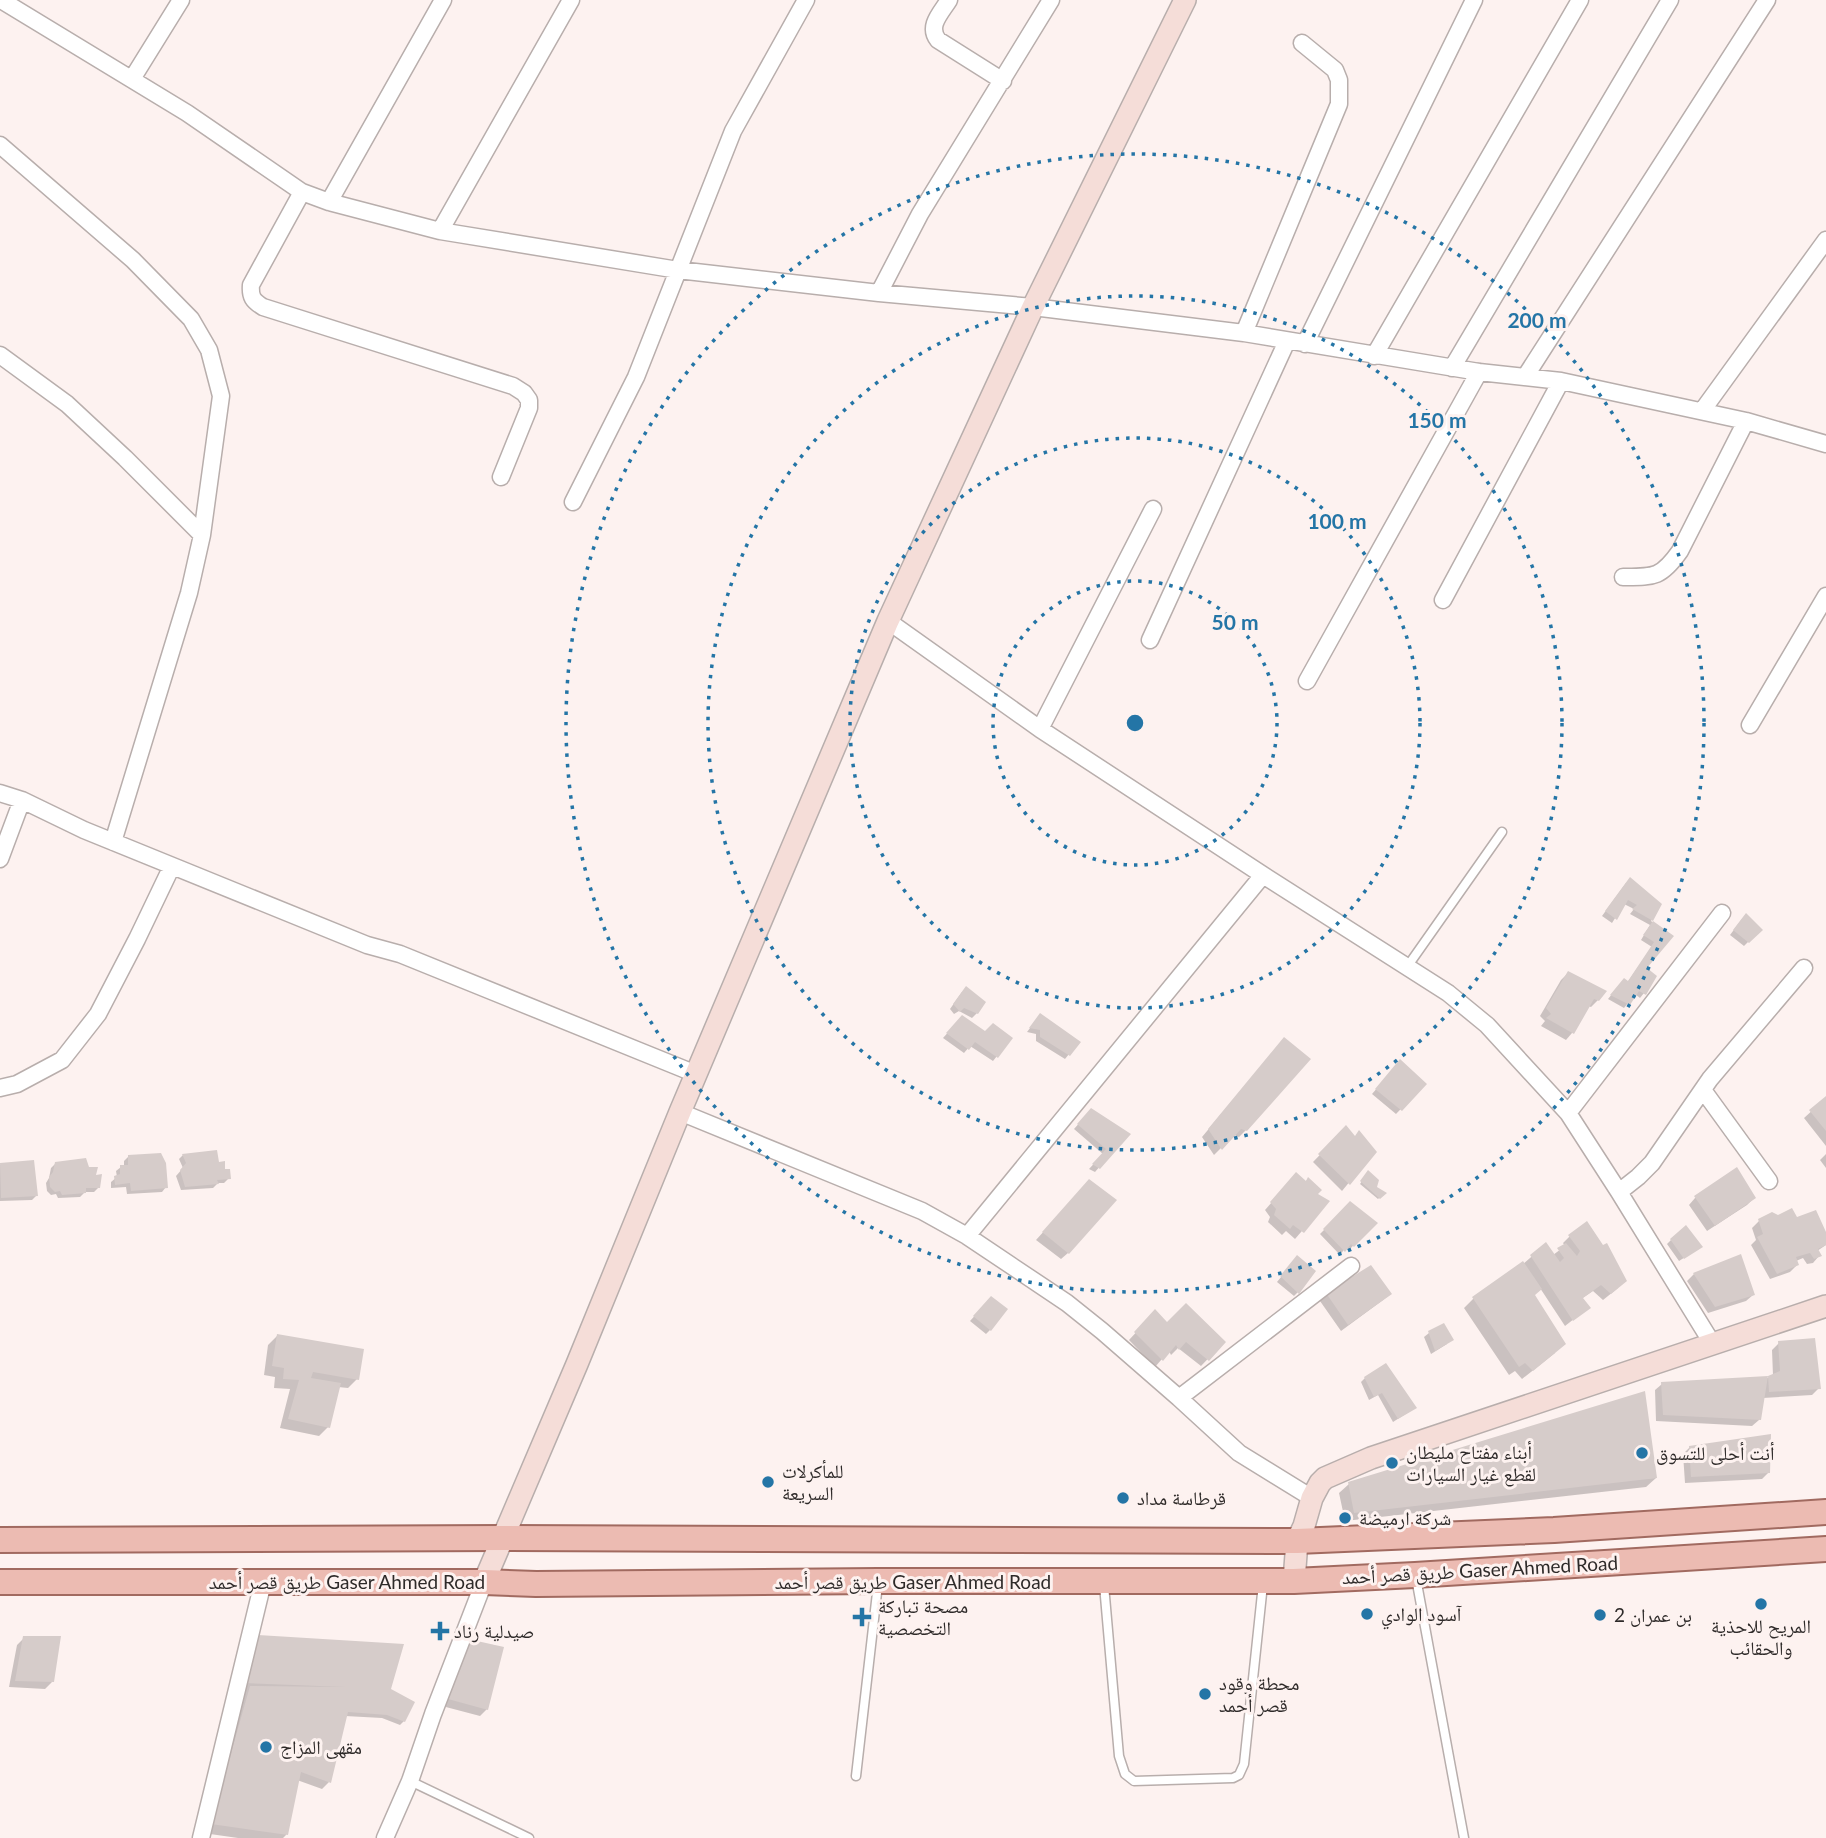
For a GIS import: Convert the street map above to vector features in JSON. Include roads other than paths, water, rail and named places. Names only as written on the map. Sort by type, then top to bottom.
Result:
[{"type":"main road","name":"طريق قصر أحمد Gaser Ahmed Road","points":[[0,1540],[504,1538],[1297,1541],[1554,1530],[1826,1512]]},
{"type":"main road","name":"طريق قصر أحمد Gaser Ahmed Road","points":[[0,1582],[537,1584],[1294,1581],[1826,1549]]},
{"type":"street","points":[[1,0],[187,113],[302,192],[329,202],[440,231],[678,270],[1033,307],[1244,333],[1452,368],[1561,381],[1823,437]]},
{"type":"street","points":[[132,79],[181,0]]},
{"type":"street","points":[[329,202],[443,0]]},
{"type":"street","points":[[440,231],[571,0]]},
{"type":"street","points":[[573,502],[636,377],[733,131],[806,0]]},
{"type":"street","points":[[949,0],[932,28],[934,36],[1003,81]]},
{"type":"street","points":[[879,293],[920,214],[1051,0]]},
{"type":"street","points":[[385,1838],[410,1781],[484,1582],[888,621],[1033,307],[1185,0]]},
{"type":"street","points":[[1305,344],[1474,0]]},
{"type":"street","points":[[1374,356],[1580,0]]},
{"type":"street","points":[[1452,368],[1670,0]]},
{"type":"street","points":[[1525,377],[1767,0]]},
{"type":"street","points":[[1244,333],[1339,104],[1339,80],[1335,70],[1302,43]]},
{"type":"street","points":[[0,145],[133,260],[191,318],[209,349],[221,396],[201,536],[189,593],[113,842]]},
{"type":"street","points":[[302,192],[251,285],[250,293],[254,301],[263,307],[513,386],[524,393],[529,400],[529,408],[501,477]]},
{"type":"street","points":[[1702,411],[1826,240]]},
{"type":"street","points":[[1150,640],[1287,341]]},
{"type":"street","points":[[0,355],[67,404],[125,458],[201,536]]},
{"type":"street","points":[[1307,681],[1479,372]]},
{"type":"street","points":[[1443,600],[1561,381]]},
{"type":"street","points":[[1623,577],[1647,577],[1668,568],[1680,551],[1746,421]]},
{"type":"street","points":[[1040,729],[1153,509]]},
{"type":"street","points":[[1750,725],[1826,597]]},
{"type":"street","points":[[888,621],[1040,729],[1448,993],[1487,1025],[1568,1113],[1712,1343]]},
{"type":"street","points":[[0,793],[367,945],[400,954],[696,1074]]},
{"type":"street","points":[[0,859],[22,800]]},
{"type":"street","points":[[0,1088],[17,1084],[62,1060],[98,1014],[172,866]]},
{"type":"street","points":[[968,1236],[1263,875]]},
{"type":"street","points":[[1568,1113],[1722,913]]},
{"type":"street","points":[[1619,1192],[1652,1163],[1710,1079],[1804,968]]},
{"type":"street","points":[[1703,1090],[1769,1181]]},
{"type":"street","points":[[680,1112],[922,1211],[968,1236],[1102,1331],[1239,1453],[1312,1499]]},
{"type":"street","points":[[1179,1398],[1351,1266]]},
{"type":"street","points":[[1294,1581],[1297,1541],[1312,1499],[1325,1478],[1371,1458],[1826,1306]]},
{"type":"street","points":[[201,1838],[263,1582]]},
{"type":"lane","points":[[1407,967],[1502,832]]},
{"type":"lane","points":[[1415,1575],[1464,1838]]},
{"type":"lane","points":[[856,1776],[878,1581]]},
{"type":"lane","points":[[1103,1582],[1119,1756],[1125,1774],[1134,1781],[1233,1778],[1239,1775],[1244,1764],[1263,1581]]},
{"type":"lane","points":[[410,1781],[529,1838]]},
{"type":"place","name":"أنت أحلى للتسوق","points":[[1642,1453]]},
{"type":"place","name":"أبناء مفتاح مليطان لقطع غيار السيارات","points":[[1392,1463]]},
{"type":"place","name":"للمأكرلات السريعة","points":[[768,1482]]},
{"type":"place","name":"قرطاسة مداد","points":[[1123,1498]]},
{"type":"place","name":"شركة ارميضة","points":[[1345,1518]]},
{"type":"place","name":"المريح للاحذية والحقائب","points":[[1761,1604]]},
{"type":"place","name":"آسود الوادي","points":[[1367,1614]]},
{"type":"place","name":"بن عمران 2","points":[[1600,1615]]},
{"type":"place","name":"مصحة تباركة التخصصية","points":[[862,1617]]},
{"type":"place","name":"صيدلية رناد","points":[[440,1631]]},
{"type":"place","name":"محطة وقود قصر أحمد","points":[[1205,1694]]},
{"type":"place","name":"مقهى المزاج","points":[[266,1747]]}]
